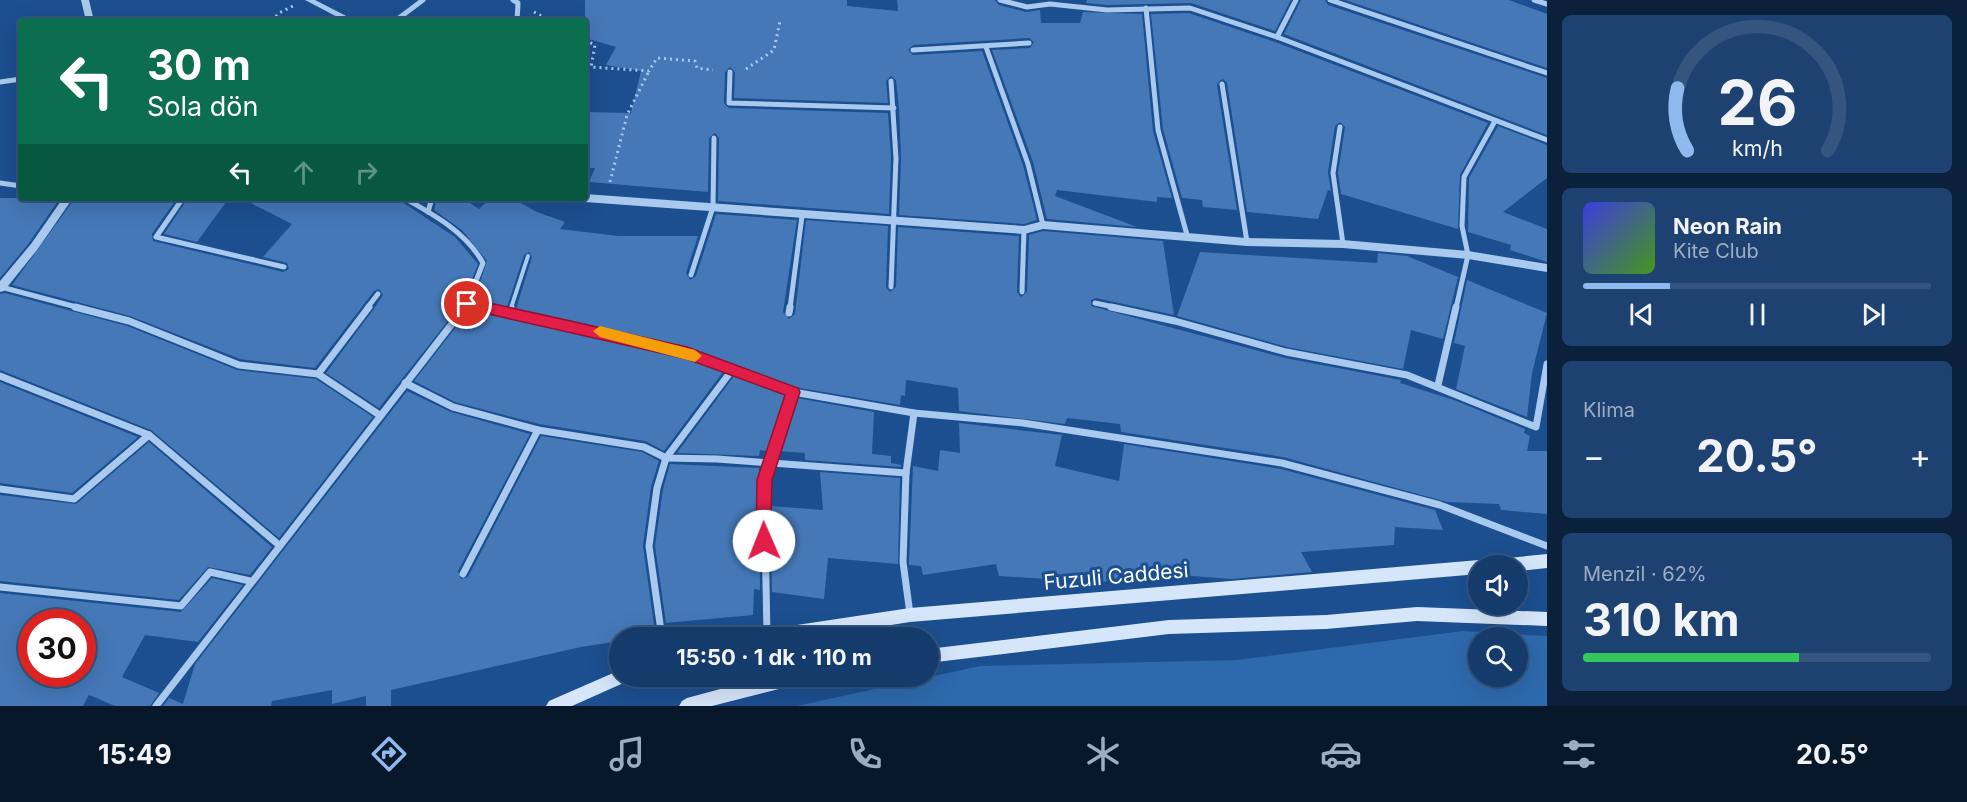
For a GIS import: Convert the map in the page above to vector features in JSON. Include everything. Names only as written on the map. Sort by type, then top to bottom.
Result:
[{"type":"main road","points":[[1528,563],[1547,561]]},
{"type":"main road","name":"Fuzuli Caddesi","points":[[825,627],[910,615],[1468,568]]},
{"type":"main road","points":[[939,655],[1169,627],[1326,622],[1417,614],[1547,618]]},
{"type":"main road","points":[[554,706],[609,682]]},
{"type":"main road","points":[[687,706],[755,687]]},
{"type":"street","points":[[85,0],[89,18]]},
{"type":"street","points":[[309,0],[346,18]]},
{"type":"street","points":[[400,18],[423,0]]},
{"type":"street","points":[[513,0],[518,3],[517,18]]},
{"type":"street","points":[[1000,0],[1028,7],[1050,2],[1107,10],[1190,8],[1277,38],[1547,140]]},
{"type":"street","points":[[1277,38],[1296,0]]},
{"type":"street","points":[[1330,0],[1547,73]]},
{"type":"street","points":[[1534,0],[1547,4]]},
{"type":"street","points":[[1146,8],[1158,130],[1187,235]]},
{"type":"street","points":[[913,50],[1029,44]]},
{"type":"street","points":[[986,46],[1028,164],[1043,225]]},
{"type":"street","points":[[730,72],[729,103],[894,108]]},
{"type":"street","points":[[0,82],[18,79]]},
{"type":"street","points":[[891,81],[894,108],[896,222],[891,287]]},
{"type":"street","points":[[1222,84],[1247,242]]},
{"type":"street","points":[[1438,385],[1468,255],[1462,226],[1464,177],[1496,122]]},
{"type":"street","points":[[1340,128],[1333,173],[1343,244]]},
{"type":"street","points":[[691,275],[713,207],[714,138]]},
{"type":"street","points":[[0,183],[18,186]]},
{"type":"street","points":[[588,198],[802,216],[1024,230],[1043,225],[1187,235],[1247,242],[1343,244],[1468,255],[1547,268]]},
{"type":"street","points":[[66,201],[34,248],[1,287],[129,321],[238,365],[318,374],[378,414]]},
{"type":"street","points":[[181,201],[156,237],[284,267]]},
{"type":"street","points":[[156,706],[378,414],[467,304],[483,263],[478,250],[428,212],[409,201]]},
{"type":"street","points":[[428,212],[431,201]]},
{"type":"street","points":[[789,313],[802,216]]},
{"type":"street","points":[[1022,292],[1024,230]]},
{"type":"street","points":[[318,374],[378,294]]},
{"type":"street","points":[[1095,303],[1175,321],[1286,352],[1407,375],[1438,385],[1536,427],[1547,364]]},
{"type":"street","points":[[467,304],[687,353],[793,392],[914,413],[1023,423],[1282,463],[1440,505],[1547,546]]},
{"type":"street","points":[[660,627],[649,546],[657,488],[666,458],[732,370]]},
{"type":"street","points":[[0,376],[149,435],[279,545]]},
{"type":"street","points":[[405,382],[453,407],[538,430],[644,447],[666,458],[906,473]]},
{"type":"street","points":[[762,627],[765,480],[793,392]]},
{"type":"street","points":[[910,615],[903,562],[906,473],[914,413]]},
{"type":"street","points":[[463,574],[538,430]]},
{"type":"street","points":[[0,489],[74,499],[149,435]]},
{"type":"street","points":[[0,587],[181,606],[210,572],[250,581]]},
{"type":"lane","points":[[510,312],[528,256]]},
{"type":"path","points":[[275,18],[279,13],[298,4]]},
{"type":"path","points":[[609,201],[610,177],[627,115],[657,58],[695,61],[698,68],[741,72],[774,50],[780,21]]},
{"type":"path","points":[[588,42],[595,45],[591,67],[649,71]]},
{"type":"shaded area","points":[[1463,631],[1468,631],[1468,687],[1528,687],[1528,635],[1547,636],[1547,706],[797,706],[884,687],[939,687],[939,675],[980,666],[1237,660]]},
{"type":"building","points":[[585,0],[847,0],[847,6],[898,11],[897,0],[995,0],[999,5],[1026,12],[1040,10],[1041,23],[1080,23],[1083,12],[1142,14],[1153,131],[1172,198],[1157,197],[1157,202],[1057,190],[1055,196],[1137,227],[1047,219],[1033,162],[992,50],[1030,48],[1034,42],[1029,38],[913,45],[908,50],[913,55],[982,51],[1023,165],[1037,220],[1024,224],[899,215],[901,158],[899,108],[896,80],[891,76],[886,81],[888,103],[734,98],[735,72],[730,67],[725,72],[724,103],[729,108],[888,113],[891,158],[889,214],[718,201],[719,138],[715,133],[709,138],[708,192],[589,182],[595,168],[588,168],[590,160],[588,160],[588,112],[631,113],[641,71],[606,65],[616,47],[588,39],[588,18],[585,18]]},
{"type":"building","points":[[1087,0],[1291,0],[1275,31],[1191,3],[1107,5],[1086,3]]},
{"type":"building","points":[[1301,0],[1325,0],[1328,5],[1547,78],[1547,135],[1284,34]]},
{"type":"building","points":[[1345,0],[1509,0],[1547,14],[1547,68]]},
{"type":"building","points":[[1189,13],[1275,42],[1488,123],[1460,175],[1458,229],[1341,194],[1338,173],[1345,127],[1340,122],[1335,126],[1328,172],[1331,191],[1328,190],[1318,219],[1247,212],[1227,83],[1223,79],[1217,85],[1237,210],[1203,207],[1202,200],[1182,198],[1163,129],[1151,14]]},
{"type":"building","points":[[1498,126],[1547,145],[1547,178],[1503,212],[1547,229],[1547,262],[1510,250],[1511,245],[1468,232],[1469,178]]},
{"type":"building","points":[[0,198],[18,198],[18,201],[58,201],[29,243],[0,278]]},
{"type":"building","points":[[73,201],[175,201],[152,234],[153,241],[283,272],[289,269],[287,263],[263,257],[292,224],[247,201],[401,201],[455,237],[478,264],[463,302],[379,408],[326,373],[383,295],[379,289],[374,291],[315,368],[240,359],[130,316],[12,285]]},
{"type":"building","points":[[186,201],[227,201],[197,242],[164,234]]},
{"type":"building","points":[[436,201],[467,201],[479,209],[488,201],[517,201],[537,212],[565,222],[560,229],[618,236],[698,236],[686,273],[690,280],[696,276],[716,214],[797,220],[783,312],[789,319],[795,314],[806,220],[888,226],[886,287],[890,292],[896,287],[898,227],[1019,236],[1017,292],[1021,297],[1027,292],[1029,235],[1043,231],[1163,241],[1174,315],[1096,298],[1091,300],[1091,306],[1285,358],[1401,380],[1400,383],[1454,400],[1525,429],[1524,433],[1530,436],[1527,451],[1547,451],[1547,514],[1501,510],[1499,504],[1447,502],[1283,457],[1121,432],[1120,424],[1067,418],[1065,424],[959,411],[958,388],[906,380],[905,396],[901,395],[900,405],[794,387],[688,348],[516,309],[532,257],[529,252],[524,255],[507,307],[474,300],[487,261],[462,230],[434,210]]},
{"type":"building","points":[[1200,252],[1377,263],[1378,253],[1407,256],[1458,277],[1443,339],[1411,330],[1403,369],[1287,347],[1177,316]]},
{"type":"building","points":[[1467,280],[1547,313],[1532,373],[1527,417],[1456,389],[1465,346],[1454,343]]},
{"type":"building","points":[[5,293],[127,326],[237,370],[316,379],[373,417],[279,538],[151,430],[0,370],[0,294]]},
{"type":"building","points":[[469,310],[685,358],[723,372],[664,451],[645,441],[539,424],[455,402],[414,381]]},
{"type":"building","points":[[734,376],[786,395],[768,451],[760,450],[759,456],[677,453]]},
{"type":"building","points":[[0,382],[138,437],[72,493],[0,483]]},
{"type":"building","points":[[407,391],[451,412],[530,434],[458,571],[461,579],[468,577],[541,436],[642,452],[659,461],[651,487],[643,546],[654,625],[651,627],[609,627],[609,643],[391,690],[391,706],[366,706],[366,696],[332,704],[332,690],[272,701],[271,706],[163,706],[169,698],[183,704],[195,664]]},
{"type":"building","points":[[797,398],[874,412],[872,454],[891,456],[891,463],[901,465],[901,467],[805,460],[805,453],[779,451]]},
{"type":"building","points":[[959,423],[1062,435],[1055,466],[1119,481],[1124,444],[1281,469],[1435,510],[1443,530],[1395,527],[1394,545],[1301,552],[1312,572],[1232,579],[1152,573],[1154,579],[1093,582],[999,576],[996,564],[923,575],[921,566],[909,565],[913,466],[938,471],[940,450],[960,453]]},
{"type":"building","points":[[149,442],[272,547],[250,575],[208,567],[179,600],[0,581],[0,495],[76,504]]},
{"type":"building","points":[[670,464],[759,468],[760,590],[754,589],[753,615],[666,623],[655,546],[663,489]]},
{"type":"building","points":[[820,472],[900,478],[898,564],[828,558],[824,599],[772,592],[770,506],[823,510]]},
{"type":"building","points":[[212,578],[243,585],[198,642],[145,635],[122,677],[159,693],[150,706],[115,706],[89,695],[83,706],[0,706],[0,593],[181,612]]},
{"type":"slow traffic","points":[[600,331],[695,356]]},
{"type":"route","points":[[467,304],[687,353],[793,392],[765,480],[764,541]]}]
